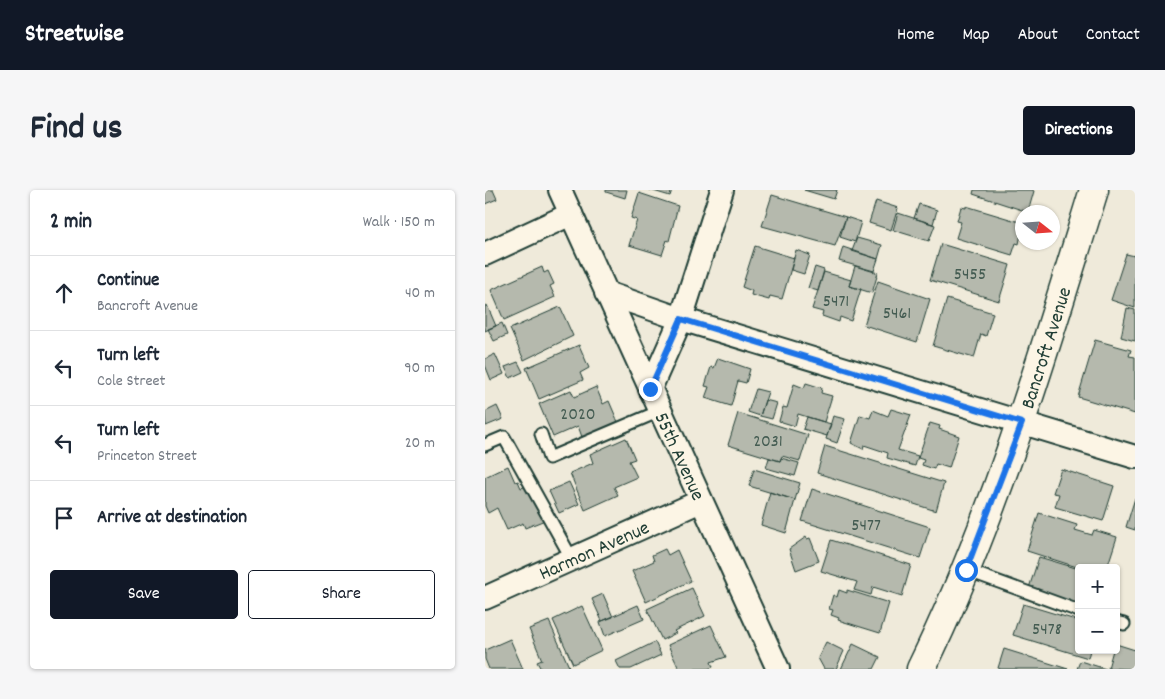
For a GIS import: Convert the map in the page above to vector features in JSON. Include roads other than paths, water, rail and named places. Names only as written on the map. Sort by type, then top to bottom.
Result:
[{"type":"street","name":"55th Avenue","points":[[560,190],[778,669]]},
{"type":"street","points":[[650,389],[681,319],[721,190]]},
{"type":"street","name":"Bancroft Avenue","points":[[921,669],[966,570],[1022,423],[1094,190]]},
{"type":"street","points":[[485,254],[571,214]]},
{"type":"street","points":[[606,294],[681,319],[1135,456]]},
{"type":"street","name":"Harmon Avenue","points":[[485,598],[701,501]]},
{"type":"lane","points":[[541,434],[549,458],[660,411]]},
{"type":"lane","points":[[485,445],[504,437],[572,559]]},
{"type":"lane","points":[[966,570],[1075,610]]}]
